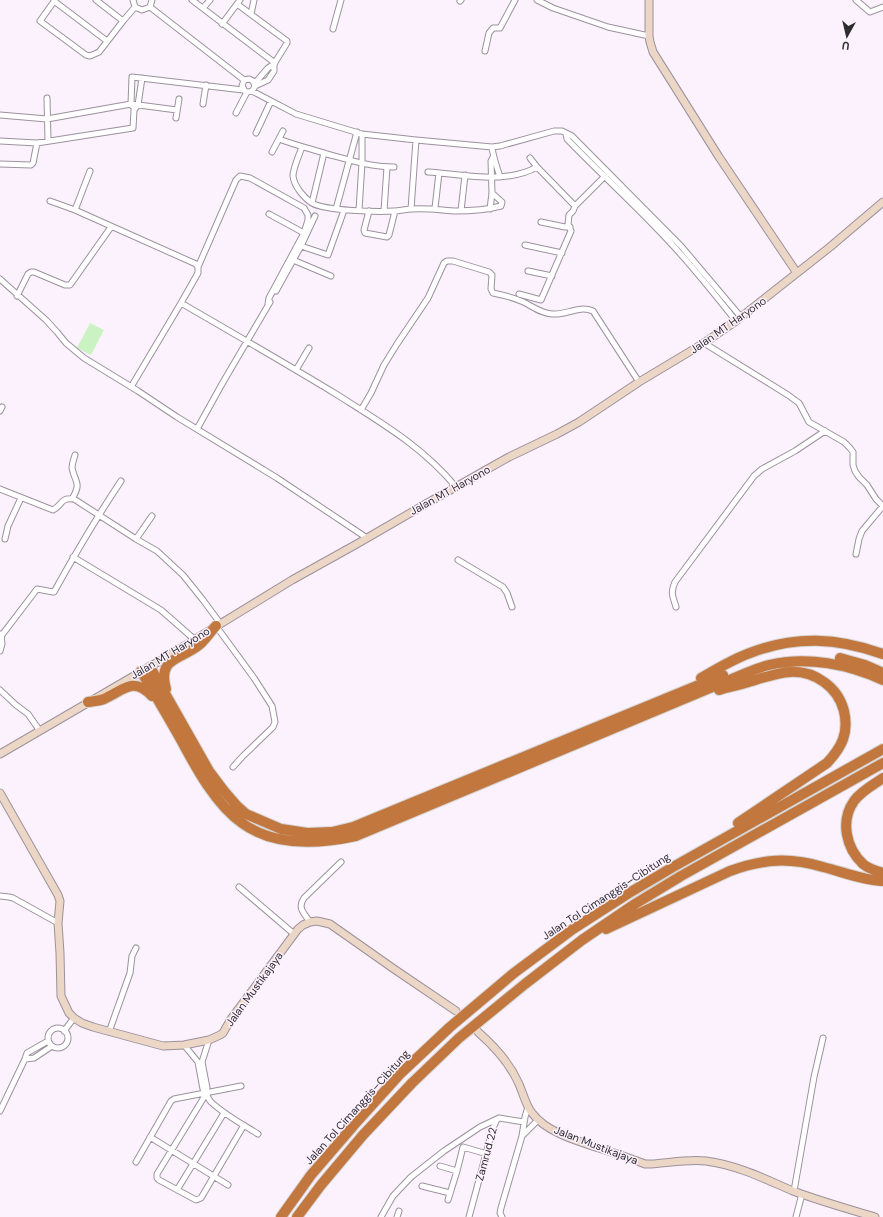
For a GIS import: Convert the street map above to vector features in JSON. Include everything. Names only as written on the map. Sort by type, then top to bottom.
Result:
[{"type":"highway","points":[[165,701],[163,675],[165,668],[172,661],[199,645],[218,625]]},
{"type":"highway","points":[[657,702],[749,653],[787,642],[825,640],[866,648],[883,654]]},
{"type":"highway","points":[[220,794],[246,814],[281,829],[307,833],[332,832],[353,827],[743,667],[768,659],[787,655],[810,654],[836,657],[865,665],[883,673]]},
{"type":"highway","points":[[145,669],[209,771],[230,814],[242,824],[259,833],[282,840],[307,842],[334,841],[356,836],[687,697],[769,665],[810,661],[834,664],[861,671],[883,680]]},
{"type":"highway","points":[[673,867],[827,763],[843,742],[846,729],[846,718],[843,706],[837,694],[829,685],[817,677],[803,672],[789,672],[771,675],[746,683],[687,697]]},
{"type":"highway","points":[[88,702],[103,700],[120,690],[131,686],[138,686],[146,689],[165,701]]},
{"type":"highway","name":"Jalan Tol Cimanggis–Cibitung","points":[[281,1217],[311,1175],[401,1073],[450,1027],[514,973],[573,929],[629,893],[883,749]]},
{"type":"highway","name":"Jalan Tol Cimanggis–Cibitung","points":[[298,1217],[321,1185],[363,1135],[412,1083],[459,1038],[525,984],[582,940],[635,904],[681,876],[883,763]]},
{"type":"highway","points":[[883,778],[862,792],[854,801],[848,812],[846,822],[846,832],[849,845],[854,854],[863,864],[883,873]]},
{"type":"highway","points":[[582,940],[637,916],[725,874],[761,861],[775,860],[808,863],[823,866],[857,877],[883,881]]},
{"type":"street","points":[[107,41],[54,0],[40,20],[86,55],[90,56],[100,52],[107,41],[135,7]]},
{"type":"street","points":[[96,0],[123,21]]},
{"type":"street","points":[[133,0],[135,7],[142,10],[150,7]]},
{"type":"street","points":[[150,7],[152,0]]},
{"type":"street","points":[[192,0],[275,64]]},
{"type":"street","points":[[203,8],[210,0]]},
{"type":"street","points":[[251,14],[254,0]]},
{"type":"street","points":[[333,28],[341,0]]},
{"type":"street","points":[[485,51],[489,33],[493,28],[500,28],[515,0]]},
{"type":"street","points":[[537,0],[553,8],[602,24],[649,36]]},
{"type":"street","points":[[649,0],[649,36],[654,52],[719,157],[797,273]]},
{"type":"street","points":[[856,0],[870,12],[883,7]]},
{"type":"street","points":[[222,24],[239,2],[251,14],[286,40],[287,43],[275,64],[274,72],[268,80],[255,84],[247,91],[236,113]]},
{"type":"street","points":[[150,7],[244,80],[249,79],[255,84]]},
{"type":"street","points":[[0,141],[37,143],[48,142],[133,128],[134,110],[131,104],[131,79],[134,77],[247,91],[302,116],[360,133],[492,147],[554,131],[562,131],[566,133],[567,139],[681,246],[739,319]]},
{"type":"street","points":[[134,110],[138,105],[142,78]]},
{"type":"street","points":[[244,80],[242,86],[247,91]]},
{"type":"street","points":[[203,104],[206,85]]},
{"type":"street","points":[[47,98],[48,142]]},
{"type":"street","points":[[176,118],[179,99]]},
{"type":"street","points":[[256,133],[271,101]]},
{"type":"street","points":[[0,115],[47,119],[131,104],[177,110]]},
{"type":"street","points":[[272,152],[283,130]]},
{"type":"street","points":[[336,209],[350,160],[360,133]]},
{"type":"street","points":[[359,210],[362,163],[360,133]]},
{"type":"street","points":[[279,139],[302,147],[362,163],[394,167]]},
{"type":"street","points":[[411,209],[416,140]]},
{"type":"street","points":[[0,164],[31,165],[33,163],[37,143]]},
{"type":"street","points":[[302,147],[294,171],[294,178],[301,193],[312,203],[317,205],[336,209],[369,211],[435,208],[461,211],[490,209],[501,206],[502,203],[492,193]]},
{"type":"street","points":[[490,209],[492,193],[492,147]]},
{"type":"street","points":[[312,203],[324,153]]},
{"type":"street","points":[[493,157],[496,160],[500,177]]},
{"type":"street","points":[[530,158],[575,206]]},
{"type":"street","points":[[384,211],[387,167]]},
{"type":"street","points":[[428,172],[491,178],[506,177],[537,167]]},
{"type":"street","points":[[75,210],[90,171]]},
{"type":"street","points":[[435,208],[439,173]]},
{"type":"street","points":[[461,211],[465,175]]},
{"type":"street","points":[[519,294],[541,300],[572,231],[568,215],[606,175]]},
{"type":"street","points":[[131,386],[198,272],[198,267],[236,180],[240,176],[250,178],[304,208],[308,215],[304,233],[269,298],[268,304]]},
{"type":"street","points":[[50,201],[75,210],[196,264],[198,267]]},
{"type":"street","name":"Jalan MT Haryono","points":[[0,754],[145,669],[278,588],[510,457],[567,429],[639,382],[704,343],[739,319],[845,235],[883,202]]},
{"type":"street","points":[[369,211],[364,230],[365,233],[386,237],[389,235],[395,211]]},
{"type":"street","points":[[301,246],[328,255],[343,212]]},
{"type":"street","points":[[269,214],[304,233]]},
{"type":"street","points":[[197,429],[301,246],[315,216]]},
{"type":"street","points":[[541,222],[570,227]]},
{"type":"street","points":[[17,296],[28,274],[31,272],[65,285],[70,285],[111,227]]},
{"type":"street","points":[[525,245],[562,253]]},
{"type":"street","points":[[293,260],[331,276]]},
{"type":"street","points":[[361,410],[384,365],[428,298],[444,263],[447,261],[453,261],[489,272],[492,275],[491,289],[493,293],[514,298],[546,313],[560,314],[582,309],[593,311],[639,382]]},
{"type":"street","points":[[528,271],[552,276]]},
{"type":"street","points":[[0,279],[17,296],[46,320],[66,343],[97,366],[277,478],[367,538]]},
{"type":"street","points":[[181,303],[247,340],[394,431],[436,464],[456,487]]},
{"type":"street","points":[[704,343],[799,403],[809,422],[844,442],[853,452],[853,465],[855,471],[883,506],[862,531],[856,554]]},
{"type":"street","points":[[296,370],[309,348]]},
{"type":"street","points":[[676,607],[672,596],[672,588],[675,582],[754,476],[762,469],[795,451],[825,431]]},
{"type":"street","points":[[72,499],[77,488],[77,481],[72,466],[75,455]]},
{"type":"street","points":[[0,651],[2,647],[1,634],[37,589],[54,592],[73,557],[121,482]]},
{"type":"street","points":[[0,489],[53,510],[65,499],[74,499],[157,551],[183,575],[203,600],[218,625],[269,700],[275,717],[273,727],[233,767]]},
{"type":"street","points":[[5,539],[8,526],[21,498]]},
{"type":"street","points":[[136,539],[152,516]]},
{"type":"street","points":[[73,557],[161,610],[194,639]]},
{"type":"street","points":[[458,560],[503,587],[507,593],[512,608]]},
{"type":"street","points":[[0,690],[28,714],[40,731]]},
{"type":"street","points":[[0,793],[58,895],[60,908],[58,923],[61,996],[68,1013],[74,1018],[64,1031]]},
{"type":"street","points":[[341,862],[301,902],[301,907],[310,922],[317,921],[330,924],[456,1011]]},
{"type":"street","points":[[239,887],[294,934]]},
{"type":"street","points":[[0,896],[13,898],[58,923]]},
{"type":"street","name":"Jalan Mustikajaya","points":[[74,1018],[82,1023],[109,1032],[163,1046],[184,1045],[209,1040],[223,1033],[231,1019],[294,934],[303,925],[310,922]]},
{"type":"street","points":[[109,1032],[130,973],[132,956],[136,948]]},
{"type":"street","points":[[58,1028],[64,1031],[68,1037],[66,1044],[59,1048],[52,1046],[48,1041],[48,1035],[52,1030],[58,1028]]},
{"type":"street","name":"Jalan Mustikajaya","points":[[478,1032],[504,1058],[518,1082],[528,1107],[538,1120],[559,1134],[645,1164],[687,1160],[707,1161],[724,1165],[748,1172],[802,1194],[875,1217]]},
{"type":"street","points":[[794,1191],[814,1077],[823,1038]]},
{"type":"street","points":[[209,1040],[202,1062],[207,1088],[206,1093],[157,1174],[157,1178],[196,1200],[201,1198],[244,1125]]},
{"type":"street","points":[[0,1111],[27,1053],[48,1041]]},
{"type":"street","points":[[184,1045],[198,1062],[203,1089],[212,1102],[224,1113],[258,1134]]},
{"type":"street","points":[[25,1059],[34,1058],[52,1046]]},
{"type":"street","points":[[136,1162],[174,1098],[241,1086]]},
{"type":"street","points":[[500,1216],[522,1136],[528,1107]]},
{"type":"street","points":[[177,1190],[224,1113]]},
{"type":"street","name":"Zamrud 22","points":[[469,1217],[493,1128],[497,1119],[499,1118],[524,1122]]},
{"type":"street","points":[[381,1217],[393,1196],[411,1177],[444,1151],[480,1127],[497,1119]]},
{"type":"street","points":[[522,1136],[538,1120]]},
{"type":"street","points":[[150,1137],[228,1185]]},
{"type":"street","points":[[448,1200],[463,1147],[487,1154]]},
{"type":"street","points":[[440,1166],[457,1171]]},
{"type":"street","points":[[422,1186],[450,1193]]},
{"type":"street","points":[[796,1217],[802,1194]]},
{"type":"street","points":[[397,1217],[399,1211]]},
{"type":"green space","points":[[90,323],[104,330],[91,355],[77,348]]}]
